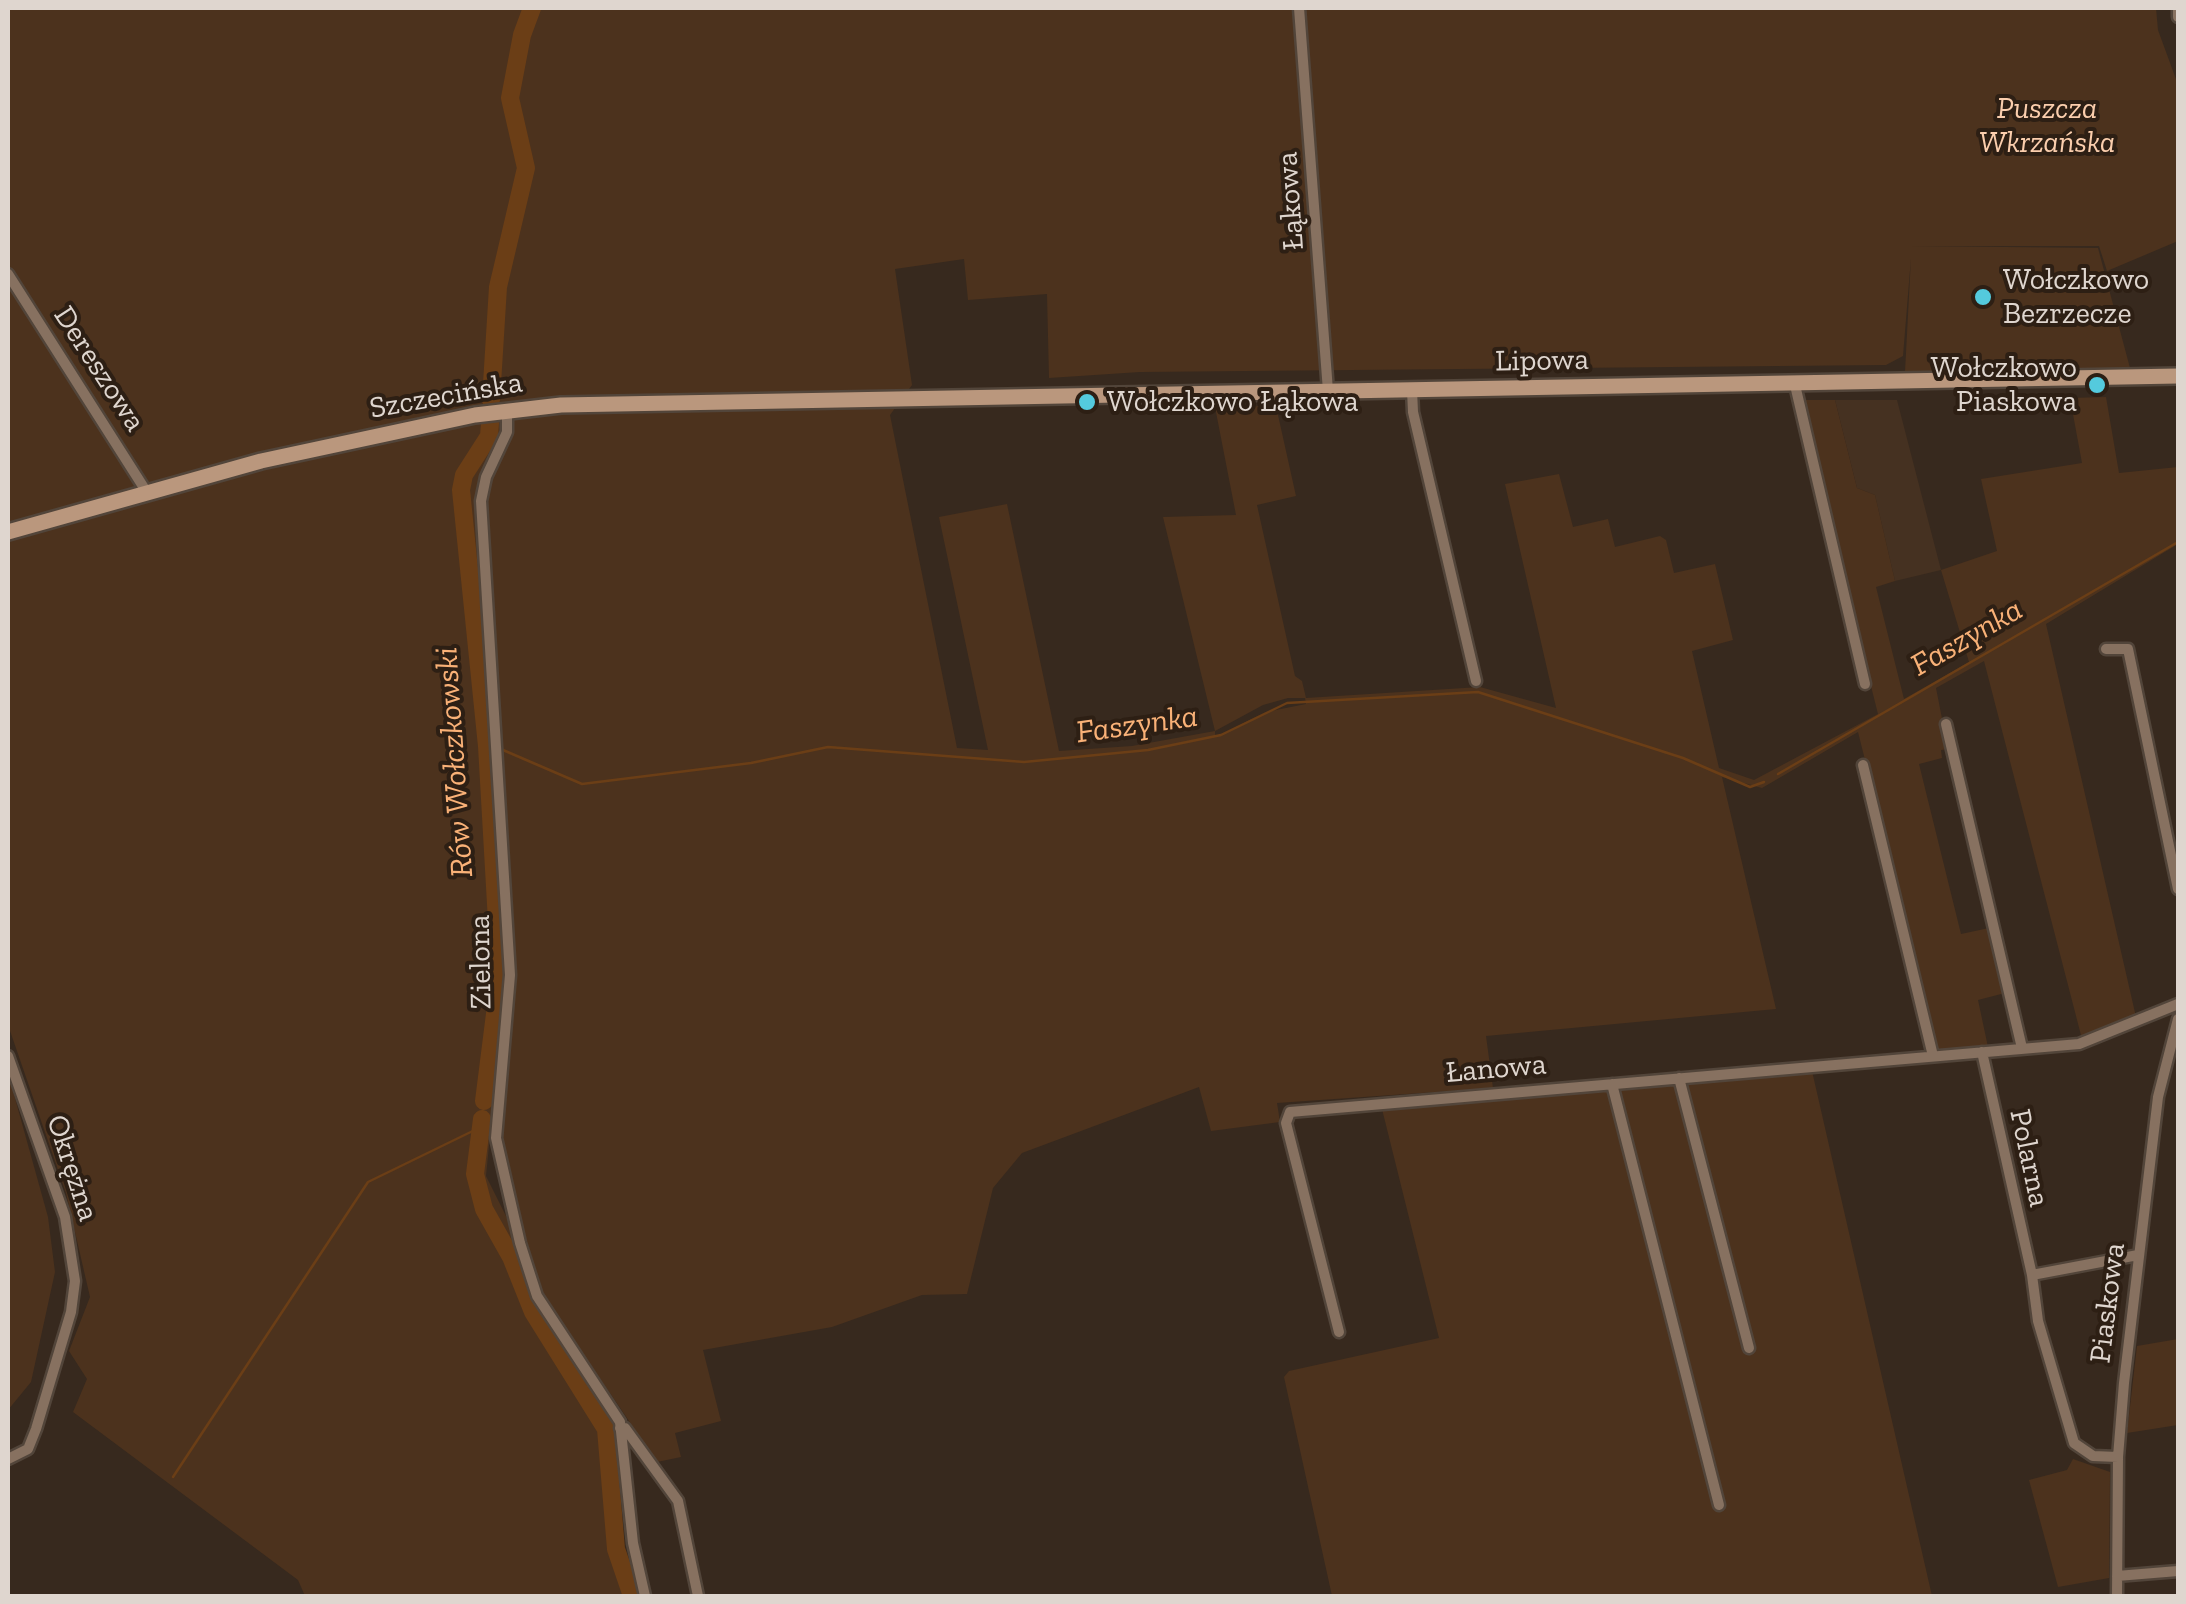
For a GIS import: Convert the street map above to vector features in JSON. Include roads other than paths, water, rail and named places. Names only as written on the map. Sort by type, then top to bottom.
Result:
[{"type":"street","name":"Łąkowa","points":[[1299,8],[1328,391]]},
{"type":"street","points":[[2178,8],[2178,16]]},
{"type":"street","name":"Dereszowa","points":[[8,274],[146,491]]},
{"type":"street","name":"Lipowa","points":[[906,398],[2178,376]]},
{"type":"street","points":[[1795,384],[1865,684]]},
{"type":"street","points":[[1412,390],[1413,412],[1476,682]]},
{"type":"street","name":"Szczecińska","points":[[8,532],[146,491],[301,452],[507,411],[604,403],[906,398]]},
{"type":"street","name":"Zielona","points":[[507,411],[506,432],[486,478],[481,501],[510,974],[496,1138],[537,1296],[620,1428],[632,1543],[645,1596]]},
{"type":"street","points":[[2106,649],[2128,650],[2178,890]]},
{"type":"street","points":[[1946,724],[2022,1048]]},
{"type":"street","points":[[1863,764],[1933,1056]]},
{"type":"street","name":"Łanowa","points":[[1339,1332],[1286,1123],[1290,1112],[2079,1044],[2178,1004]]},
{"type":"street","name":"Piaskowa","points":[[2117,1596],[2118,1457],[2138,1256],[2158,1096],[2178,1019]]},
{"type":"street","name":"Polarna","points":[[1982,1052],[2032,1274],[2038,1321],[2074,1443],[2093,1456],[2118,1457]]},
{"type":"street","name":"Okrężna","points":[[8,1056],[65,1216],[75,1281],[72,1312],[36,1429],[28,1448],[8,1459]]},
{"type":"street","points":[[1679,1078],[1749,1348]]},
{"type":"street","points":[[1612,1084],[1718,1505]]},
{"type":"street","points":[[2032,1274],[2138,1256]]},
{"type":"street","name":"Zielona","points":[[620,1428],[625,1428],[678,1501],[698,1596]]},
{"type":"street","points":[[2117,1576],[2178,1571]]},
{"type":"waterway","name":"Rów Wołczkowski","points":[[491,400],[498,287],[526,168],[510,98],[522,35],[532,8]]},
{"type":"waterway","name":"Rów Wołczkowski","points":[[484,1101],[500,974],[487,746],[461,490],[464,475],[489,436],[490,423]]},
{"type":"waterway","name":"Faszynka","points":[[1778,774],[2178,542]]},
{"type":"waterway","name":"Faszynka","points":[[503,750],[582,784],[751,763],[828,747],[1024,762],[1148,750],[1221,735],[1287,703],[1478,692],[1683,758],[1750,787],[1764,782]]},
{"type":"waterway","name":"Rów Wołczkowski","points":[[482,1119],[475,1174],[484,1209],[511,1257],[533,1312],[606,1429],[616,1549],[632,1596]]},
{"type":"waterway","points":[[173,1477],[368,1182],[481,1127]]},
{"type":"place","name":"Wołczkowo Bezrzecze","points":[[1983,297]]},
{"type":"place","name":"Wołczkowo Piaskowa","points":[[2097,385]]},
{"type":"place","name":"Wołczkowo Łąkowa","points":[[1087,402]]},
{"type":"park label","name":"Puszcza Wkrzańska","points":[[2047,126]]}]
